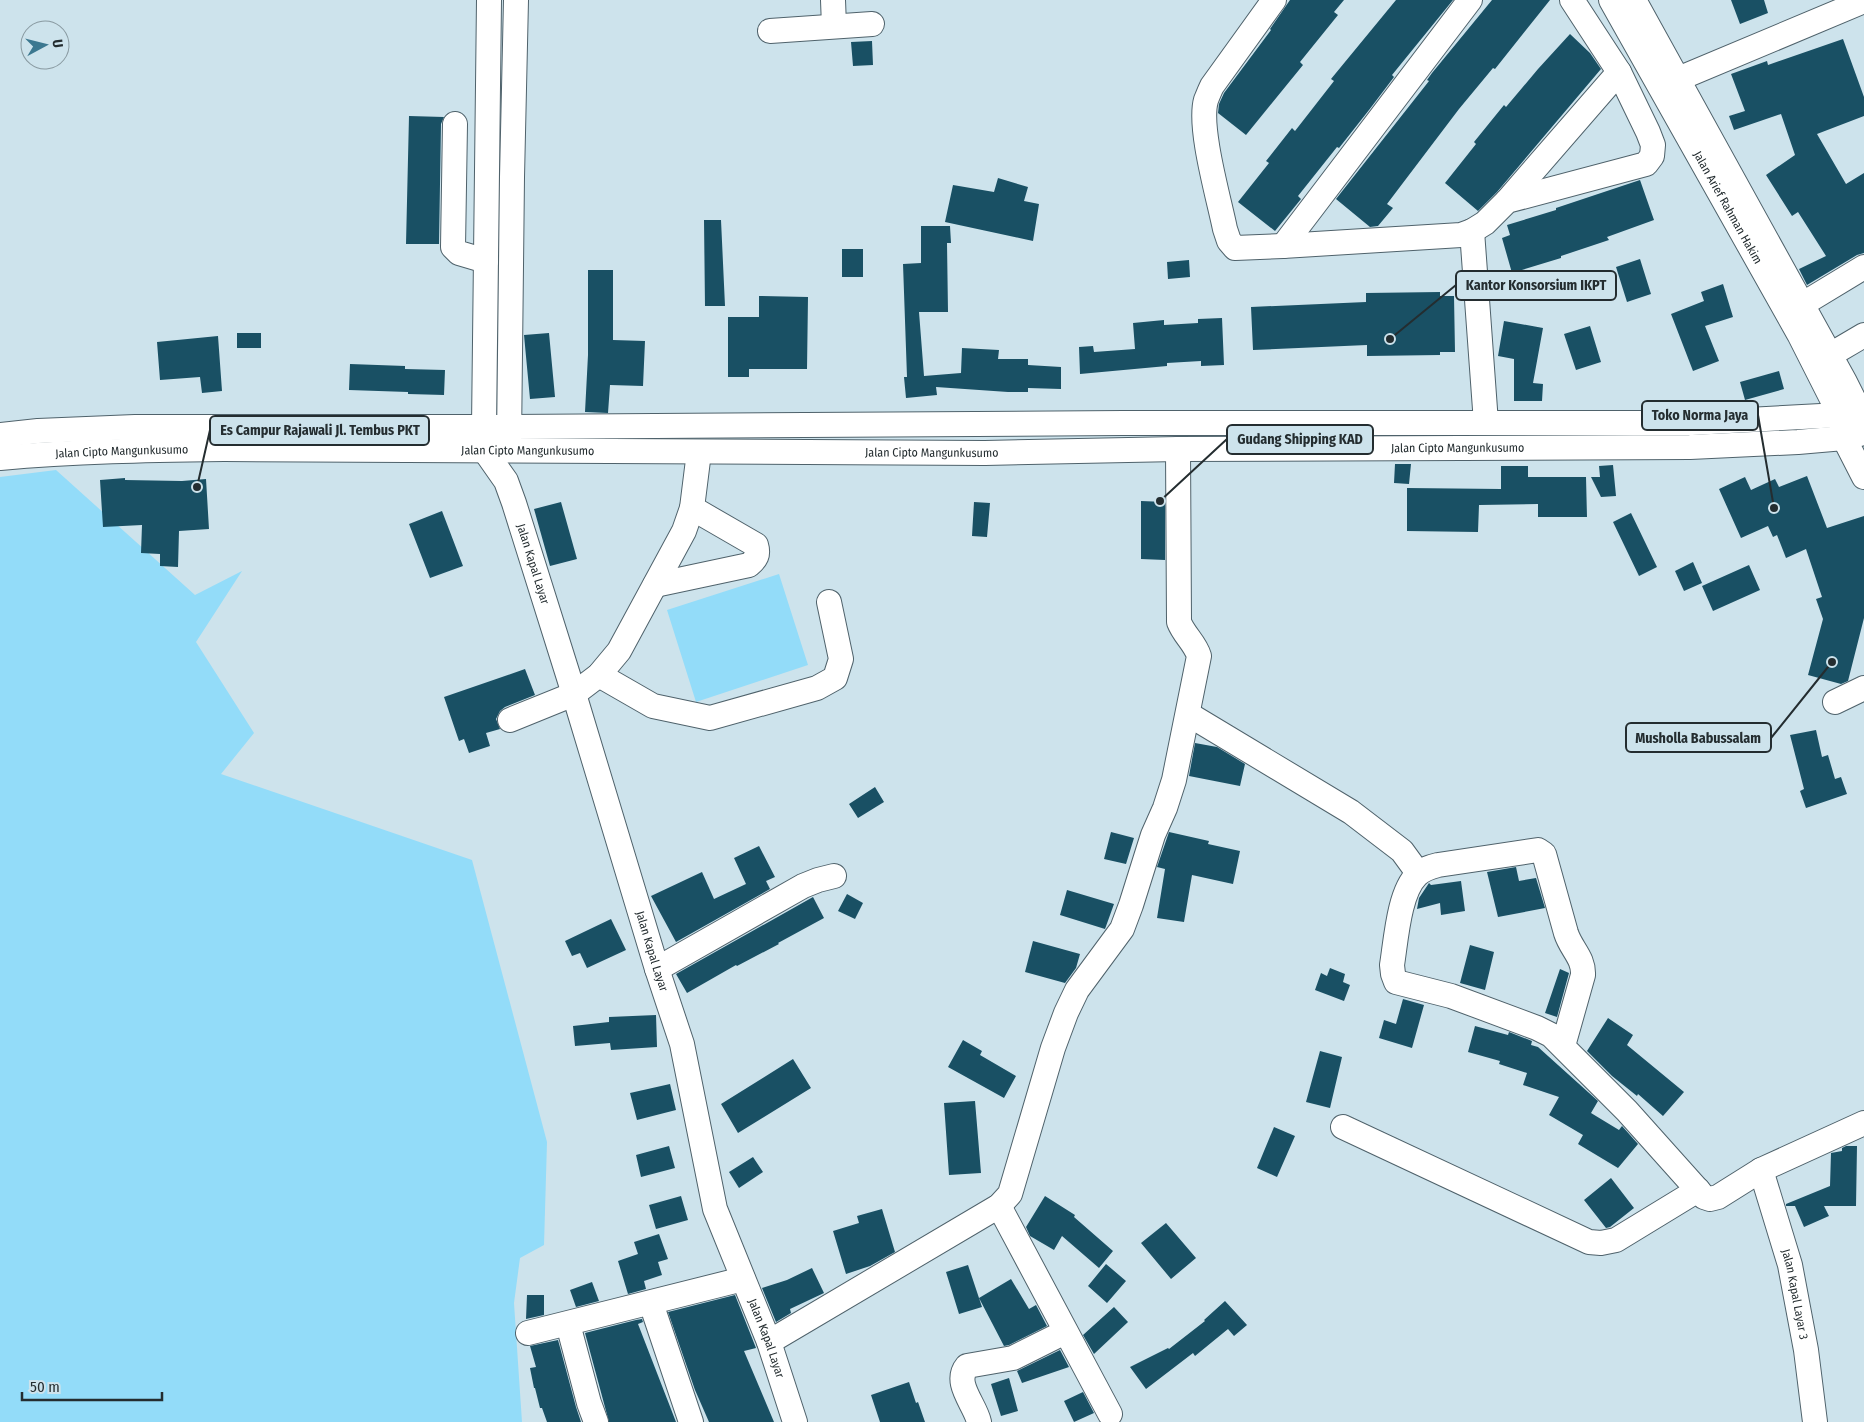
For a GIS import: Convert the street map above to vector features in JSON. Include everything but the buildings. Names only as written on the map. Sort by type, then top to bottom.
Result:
[{"type":"street","points":[[489,0],[484,427],[485,451],[506,481]]},
{"type":"street","points":[[506,481],[510,451],[512,177],[516,0]]},
{"type":"street","points":[[833,0],[834,26]]},
{"type":"street","points":[[1274,0],[1212,86],[1206,101],[1204,118],[1206,137],[1228,240],[1235,248],[1461,235],[1472,231],[1485,223],[1507,201],[1619,72]]},
{"type":"street","points":[[1283,246],[1470,0]]},
{"type":"street","points":[[1507,201],[1646,164],[1652,156],[1653,145],[1648,132],[1619,72],[1572,0]]},
{"type":"street","name":"Jalan Arief Rahman Hakim","points":[[1611,0],[1798,334],[1857,427]]},
{"type":"street","name":"Jalan Arief Rahman Hakim","points":[[1634,0],[1830,355],[1857,427]]},
{"type":"street","points":[[1678,79],[1864,1]]},
{"type":"street","points":[[770,31],[872,24]]},
{"type":"street","points":[[455,124],[453,247],[459,253],[486,261]]},
{"type":"street","points":[[487,177],[512,177]]},
{"type":"street","points":[[1472,231],[1486,422]]},
{"type":"street","points":[[1803,304],[1864,267]]},
{"type":"street","points":[[1830,355],[1864,335]]},
{"type":"street","name":"Jalan Cipto Mangunkusumo","points":[[0,435],[38,431],[135,427],[1486,422],[1692,423],[1857,427]]},
{"type":"street","points":[[1857,427],[1864,477]]},
{"type":"street","name":"Jalan Cipto Mangunkusumo","points":[[0,458],[40,454],[148,450],[985,453],[1178,449],[1690,447],[1798,442],[1857,427]]},
{"type":"street","points":[[769,1342],[999,1206],[1010,1194],[1066,1013],[1077,990],[1122,929],[1153,835],[1165,808],[1174,780],[1199,656],[1179,622],[1178,449]]},
{"type":"street","points":[[510,720],[574,694],[599,675],[619,651],[684,531],[692,508],[699,452]]},
{"type":"street","name":"Jalan Kapal Layar","points":[[506,481],[682,1044],[715,1209],[769,1342],[795,1422]]},
{"type":"street","points":[[655,585],[748,565],[756,560],[758,553],[756,546],[750,540],[692,508]]},
{"type":"street","points":[[599,675],[653,706],[710,718],[817,688],[835,678],[841,659],[829,602]]},
{"type":"street","points":[[1835,702],[1864,688]]},
{"type":"street","points":[[1188,714],[1350,812],[1402,851],[1418,873]]},
{"type":"street","points":[[1563,1046],[1583,976],[1583,968],[1578,953],[1570,945],[1546,859],[1542,851],[1538,850],[1438,865],[1418,873],[1410,882],[1402,905],[1392,965],[1396,982],[1452,996],[1551,1035],[1627,1111],[1704,1197],[1710,1199],[1718,1197],[1760,1170],[1864,1123]]},
{"type":"street","points":[[657,969],[803,886],[834,876]]},
{"type":"street","points":[[1343,1128],[1589,1242],[1601,1243],[1616,1240],[1698,1190]]},
{"type":"street","name":"Jalan Kapal Layar 3","points":[[1760,1170],[1790,1265],[1806,1350],[1815,1422]]},
{"type":"street","points":[[999,1206],[1110,1414]]},
{"type":"street","points":[[528,1333],[743,1279]]},
{"type":"street","points":[[651,1303],[691,1422]]},
{"type":"street","points":[[568,1324],[589,1403],[596,1422]]},
{"type":"street","points":[[979,1422],[962,1382],[962,1372],[967,1366],[1012,1358],[1065,1332]]},
{"type":"shaded area","points":[[56,470],[195,595],[242,571],[196,642],[254,733],[221,774],[472,860],[547,1142],[544,1245],[520,1258],[514,1303],[522,1422],[0,1422],[0,477]]},
{"type":"shaded area","points":[[779,574],[808,665],[696,702],[667,610]]},
{"type":"place","name":"Kantor Konsorsium IKPT","points":[[1390,339]]},
{"type":"place","name":"Es Campur Rajawali Jl. Tembus PKT","points":[[197,487]]},
{"type":"place","name":"Gudang Shipping KAD","points":[[1160,501]]},
{"type":"place","name":"Toko Norma Jaya","points":[[1774,508]]},
{"type":"place","name":"Musholla Babussalam","points":[[1832,662]]}]
